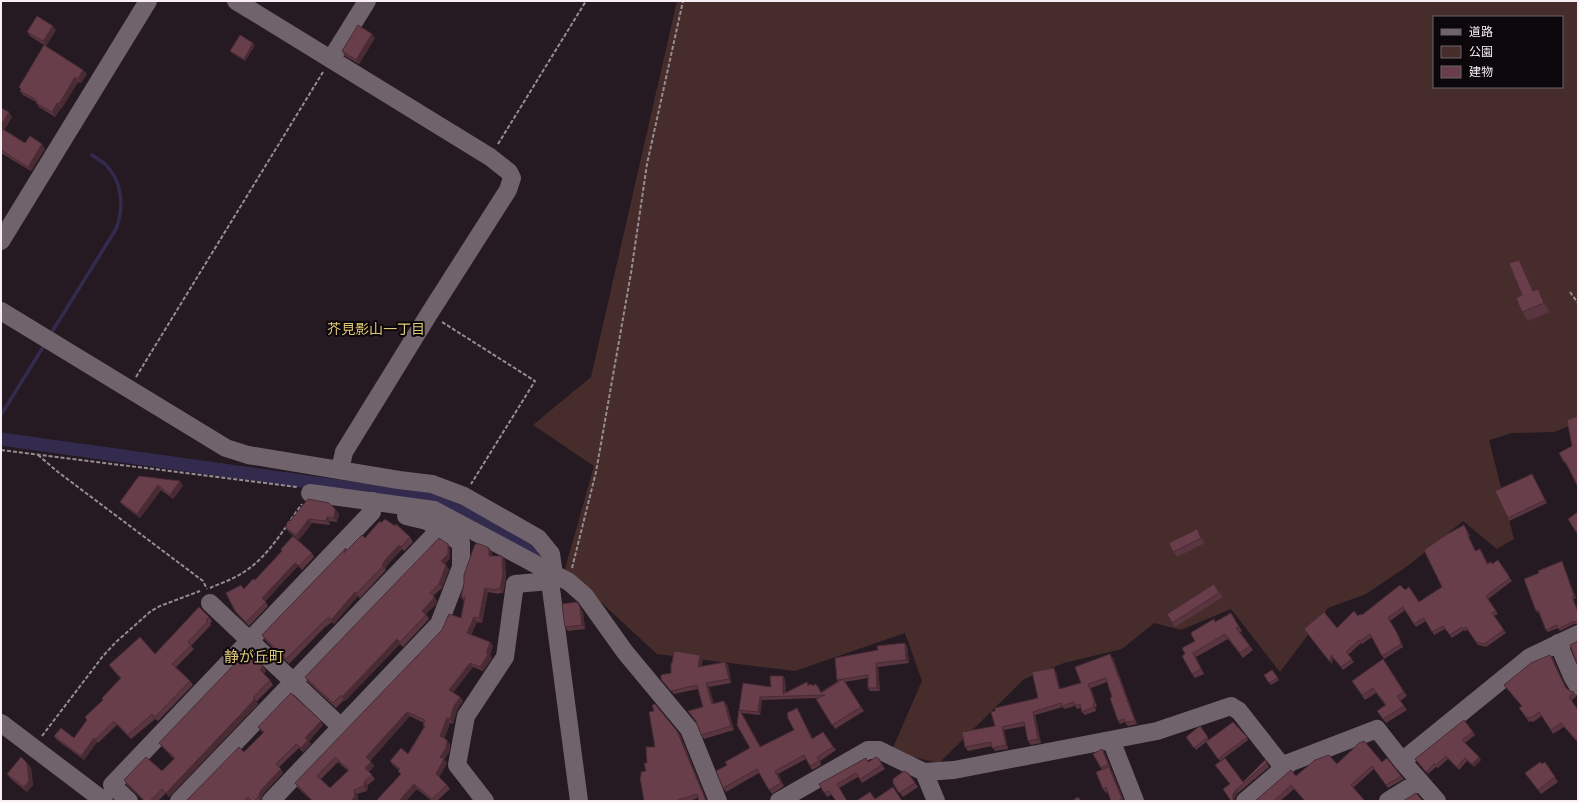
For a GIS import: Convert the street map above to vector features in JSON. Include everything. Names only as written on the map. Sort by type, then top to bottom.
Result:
[{"type":"street","points":[[1,241],[148,1]]},
{"type":"street","points":[[236,1],[490,157],[509,172],[512,178],[508,190],[344,452],[340,470]]},
{"type":"street","points":[[331,59],[367,1]]},
{"type":"street","points":[[1,311],[226,448],[248,455],[432,484],[464,496],[538,538],[551,554],[557,579],[579,801]]},
{"type":"street","points":[[271,801],[439,624],[461,567],[461,543],[427,521],[310,493]]},
{"type":"street","points":[[372,507],[434,510],[585,596],[625,652],[688,729],[718,801]]},
{"type":"street","points":[[129,801],[112,785],[250,641],[372,507]]},
{"type":"street","points":[[179,801],[440,529]]},
{"type":"street","points":[[485,801],[457,765],[466,716],[505,657],[515,584],[557,579]]},
{"type":"street","points":[[209,596],[250,641],[340,727]]},
{"type":"street","points":[[1402,761],[1530,657],[1558,642],[1578,634]]},
{"type":"street","points":[[1558,642],[1572,676],[1578,686]]},
{"type":"street","points":[[779,801],[868,750],[879,750],[924,772],[954,770],[1157,731],[1231,706],[1239,711],[1279,762],[1286,764],[1377,729],[1402,761],[1437,801]]},
{"type":"street","points":[[1,723],[104,801]]},
{"type":"street","points":[[1111,740],[1135,801]]},
{"type":"street","points":[[1245,801],[1291,762]]},
{"type":"street","points":[[924,772],[936,801]]},
{"type":"street","points":[[1388,801],[1420,781]]},
{"type":"path","points":[[490,157],[586,1]]},
{"type":"path","points":[[557,579],[596,472],[631,273],[647,164],[683,1]]},
{"type":"path","points":[[129,388],[331,59]]},
{"type":"path","points":[[1570,292],[1578,303]]},
{"type":"path","points":[[429,314],[535,381],[464,496]]},
{"type":"path","points":[[1,450],[307,488],[310,493],[267,552],[243,573],[209,596],[160,606],[151,611],[116,642],[29,745]]},
{"type":"path","points":[[38,455],[58,472],[203,581],[209,596]]},
{"type":"green space","points":[[677,1],[1578,1],[1578,423],[1554,432],[1512,433],[1489,440],[1514,539],[1497,549],[1463,521],[1409,565],[1366,594],[1328,608],[1280,672],[1231,609],[1181,630],[1154,623],[1122,649],[1064,663],[1024,679],[939,763],[891,752],[922,681],[905,633],[795,671],[657,654],[565,569],[594,466],[533,425],[591,377]]},
{"type":"building","points":[[37,16],[53,26],[43,41],[27,32]]},
{"type":"building","points":[[358,25],[372,34],[356,60],[342,51]]},
{"type":"building","points":[[240,35],[253,43],[244,59],[230,51]]},
{"type":"building","points":[[44,45],[83,70],[78,79],[75,77],[59,104],[57,103],[52,112],[36,103],[37,101],[35,99],[20,91],[21,89],[19,87]]},
{"type":"building","points":[[1,108],[9,112],[1,125]]},
{"type":"building","points":[[1,128],[25,143],[30,136],[42,144],[28,167],[1,150]]},
{"type":"building","points":[[1519,260],[1533,291],[1538,289],[1544,303],[1522,312],[1516,298],[1522,295],[1509,263]]},
{"type":"building","points":[[1578,416],[1578,487],[1565,461],[1564,462],[1559,453],[1572,446],[1567,420]]},
{"type":"building","points":[[1532,474],[1545,500],[1508,518],[1495,491]]},
{"type":"building","points":[[139,476],[180,481],[170,495],[158,485],[137,514],[120,502]]},
{"type":"building","points":[[308,499],[329,503],[335,509],[334,518],[327,517],[326,521],[309,519],[296,535],[285,527]]},
{"type":"building","points":[[1578,512],[1578,535],[1568,519]]},
{"type":"building","points":[[385,519],[395,526],[396,524],[410,537],[401,547],[399,545],[385,560],[382,565],[383,566],[357,593],[355,592],[331,620],[329,617],[286,659],[262,635],[346,548],[344,553],[362,535],[365,538],[380,521],[381,523]]},
{"type":"building","points":[[1464,525],[1475,551],[1480,549],[1487,564],[1491,562],[1492,564],[1498,560],[1510,578],[1486,596],[1496,611],[1492,613],[1504,630],[1484,644],[1476,642],[1466,627],[1463,629],[1462,627],[1450,635],[1443,626],[1432,632],[1424,618],[1414,624],[1403,607],[1388,618],[1397,633],[1401,644],[1382,656],[1370,634],[1360,641],[1359,640],[1346,652],[1352,659],[1341,667],[1331,655],[1330,662],[1304,629],[1324,612],[1337,628],[1354,611],[1358,616],[1360,614],[1362,615],[1400,585],[1405,590],[1409,587],[1419,602],[1442,587],[1424,550]]},
{"type":"building","points":[[1197,529],[1201,538],[1173,552],[1169,543]]},
{"type":"building","points":[[293,536],[312,553],[299,566],[295,563],[262,598],[266,602],[246,622],[235,611],[226,593],[241,585],[244,589],[253,579],[255,580],[282,551],[281,549]]},
{"type":"building","points":[[439,538],[448,544],[448,554],[441,561],[446,565],[439,584],[430,593],[434,596],[433,599],[422,611],[426,615],[400,642],[397,639],[342,697],[341,695],[333,703],[305,677]]},
{"type":"building","points":[[475,544],[480,544],[489,548],[489,556],[502,556],[503,575],[500,588],[496,590],[485,588],[479,618],[474,617],[467,633],[490,642],[486,653],[489,653],[480,667],[470,663],[449,690],[460,697],[454,706],[450,719],[447,718],[440,736],[447,740],[446,748],[440,757],[444,759],[436,774],[447,785],[432,799],[414,784],[399,801],[376,801],[401,774],[398,771],[400,769],[390,761],[401,748],[408,754],[425,726],[423,725],[425,720],[407,712],[366,757],[371,762],[365,768],[372,775],[365,781],[364,786],[354,790],[355,795],[352,800],[353,801],[313,801],[295,783],[442,630],[449,614],[461,618],[465,597],[461,597],[464,575]],"holes":[[[335,757],[349,770],[330,788],[317,776]]]},
{"type":"building","points":[[1562,561],[1574,596],[1572,597],[1578,612],[1578,622],[1572,622],[1558,629],[1557,625],[1546,630],[1538,610],[1536,611],[1524,579],[1539,573],[1538,571]]},
{"type":"building","points":[[1214,584],[1219,593],[1172,623],[1167,614]]},
{"type":"building","points":[[577,602],[580,607],[582,625],[565,627],[562,604]]},
{"type":"building","points":[[199,607],[209,617],[206,620],[208,621],[188,642],[191,645],[172,664],[190,681],[155,717],[152,714],[128,735],[114,721],[96,739],[94,738],[81,756],[54,736],[61,728],[74,738],[87,720],[85,717],[103,700],[102,698],[121,678],[109,665],[140,637],[155,654]]},
{"type":"building","points":[[1231,613],[1239,627],[1236,628],[1250,646],[1240,653],[1225,634],[1193,653],[1201,669],[1192,674],[1182,656],[1185,654],[1182,648],[1195,641],[1191,634],[1192,632],[1214,619],[1215,622]]},
{"type":"building","points":[[1578,641],[1578,663],[1577,663],[1570,645]]},
{"type":"building","points":[[905,643],[906,660],[876,663],[877,688],[868,688],[868,675],[837,680],[835,658],[878,650],[877,646]]},
{"type":"building","points":[[247,651],[263,666],[260,670],[270,680],[253,698],[255,699],[166,793],[162,789],[150,801],[145,801],[124,780],[146,757],[162,771],[175,758],[159,743]]},
{"type":"building","points":[[674,651],[700,655],[698,667],[725,662],[729,679],[706,683],[712,704],[724,701],[731,726],[701,735],[696,721],[688,711],[703,707],[697,685],[671,691],[661,679],[661,675],[671,673],[671,663]]},
{"type":"building","points":[[1110,654],[1135,721],[1125,722],[1124,719],[1118,721],[1110,698],[1112,697],[1106,678],[1088,684],[1095,703],[1093,704],[1094,707],[1082,712],[1080,704],[1075,706],[1074,702],[1062,706],[1061,703],[1033,712],[1038,739],[1028,741],[1024,722],[1002,727],[1006,745],[992,748],[991,742],[965,747],[962,732],[995,726],[991,712],[995,711],[995,708],[1038,698],[1032,672],[1054,668],[1059,689],[1081,683],[1075,667]]},
{"type":"building","points":[[1550,655],[1566,688],[1574,692],[1569,697],[1578,710],[1578,742],[1561,723],[1551,730],[1539,712],[1531,718],[1527,718],[1519,708],[1522,706],[1504,685],[1531,663]]},
{"type":"building","points":[[1383,659],[1404,692],[1397,696],[1404,706],[1383,719],[1377,711],[1386,705],[1373,688],[1362,695],[1352,681]]},
{"type":"building","points":[[1272,670],[1278,678],[1269,683],[1264,675]]},
{"type":"building","points":[[770,676],[783,676],[783,694],[807,682],[808,686],[811,684],[812,686],[816,684],[821,693],[843,679],[861,707],[832,725],[816,699],[825,695],[760,697],[758,712],[739,710],[743,683],[771,687]]},
{"type":"building","points":[[291,693],[321,721],[305,738],[308,740],[301,748],[296,744],[276,764],[281,769],[261,790],[258,797],[254,801],[248,797],[244,801],[186,801],[239,747],[244,752],[264,732],[258,727]]},
{"type":"building","points":[[655,704],[677,731],[706,801],[699,801],[697,794],[675,801],[644,801],[640,777],[641,772],[646,771],[644,763],[647,763],[646,747],[655,747],[649,712],[654,711],[652,705]]},
{"type":"building","points":[[797,708],[812,739],[823,732],[833,747],[817,757],[819,761],[810,766],[804,755],[775,771],[781,783],[769,790],[757,769],[723,788],[716,771],[727,765],[725,762],[750,748],[737,725],[739,709],[760,747],[794,730],[787,713]]},
{"type":"building","points":[[1464,720],[1473,732],[1462,740],[1479,757],[1472,764],[1465,758],[1457,767],[1446,756],[1436,765],[1434,764],[1426,772],[1415,759]]},
{"type":"building","points":[[1233,722],[1247,737],[1218,759],[1206,742]]},
{"type":"building","points":[[1200,726],[1208,737],[1194,748],[1186,737]]},
{"type":"building","points":[[1364,741],[1382,762],[1387,758],[1401,776],[1386,785],[1372,766],[1351,785],[1365,801],[1305,801],[1291,785],[1274,801],[1255,801],[1291,770],[1296,776],[1315,760],[1329,755],[1337,764],[1359,743]]},
{"type":"building","points":[[1102,749],[1108,764],[1101,768],[1093,754]]},
{"type":"building","points":[[21,757],[27,763],[29,781],[24,787],[7,774]]},
{"type":"building","points":[[876,757],[882,765],[860,779],[856,773],[837,784],[847,801],[836,801],[829,791],[824,793],[819,784],[866,758],[868,762]]},
{"type":"building","points":[[1225,758],[1243,782],[1265,760],[1267,763],[1236,790],[1233,794],[1233,801],[1231,801],[1223,789],[1230,784],[1215,765]]},
{"type":"building","points":[[1540,762],[1542,764],[1545,762],[1555,777],[1538,790],[1525,773]]},
{"type":"building","points":[[1109,767],[1122,799],[1117,801],[1111,801],[1106,787],[1103,789],[1096,772]]},
{"type":"building","points":[[904,771],[908,773],[915,783],[899,793],[893,783],[893,779]]},
{"type":"building","points":[[893,787],[902,801],[856,801],[870,792],[875,799]]},
{"type":"building","points":[[1416,793],[1423,801],[1403,801]]},
{"type":"building","points":[[1078,797],[1081,801],[1072,801]]},
{"type":"waterway","points":[[50,335],[116,229],[119,221],[121,204],[115,178],[105,164],[92,155]]},
{"type":"waterway","points":[[1,415],[45,344]]},
{"type":"waterway","points":[[1,439],[431,499],[449,506],[542,552]]},
{"type":"district","name":"芥見影山一丁目","points":[[376,329]]},
{"type":"district","name":"静が丘町","points":[[254,657]]}]
